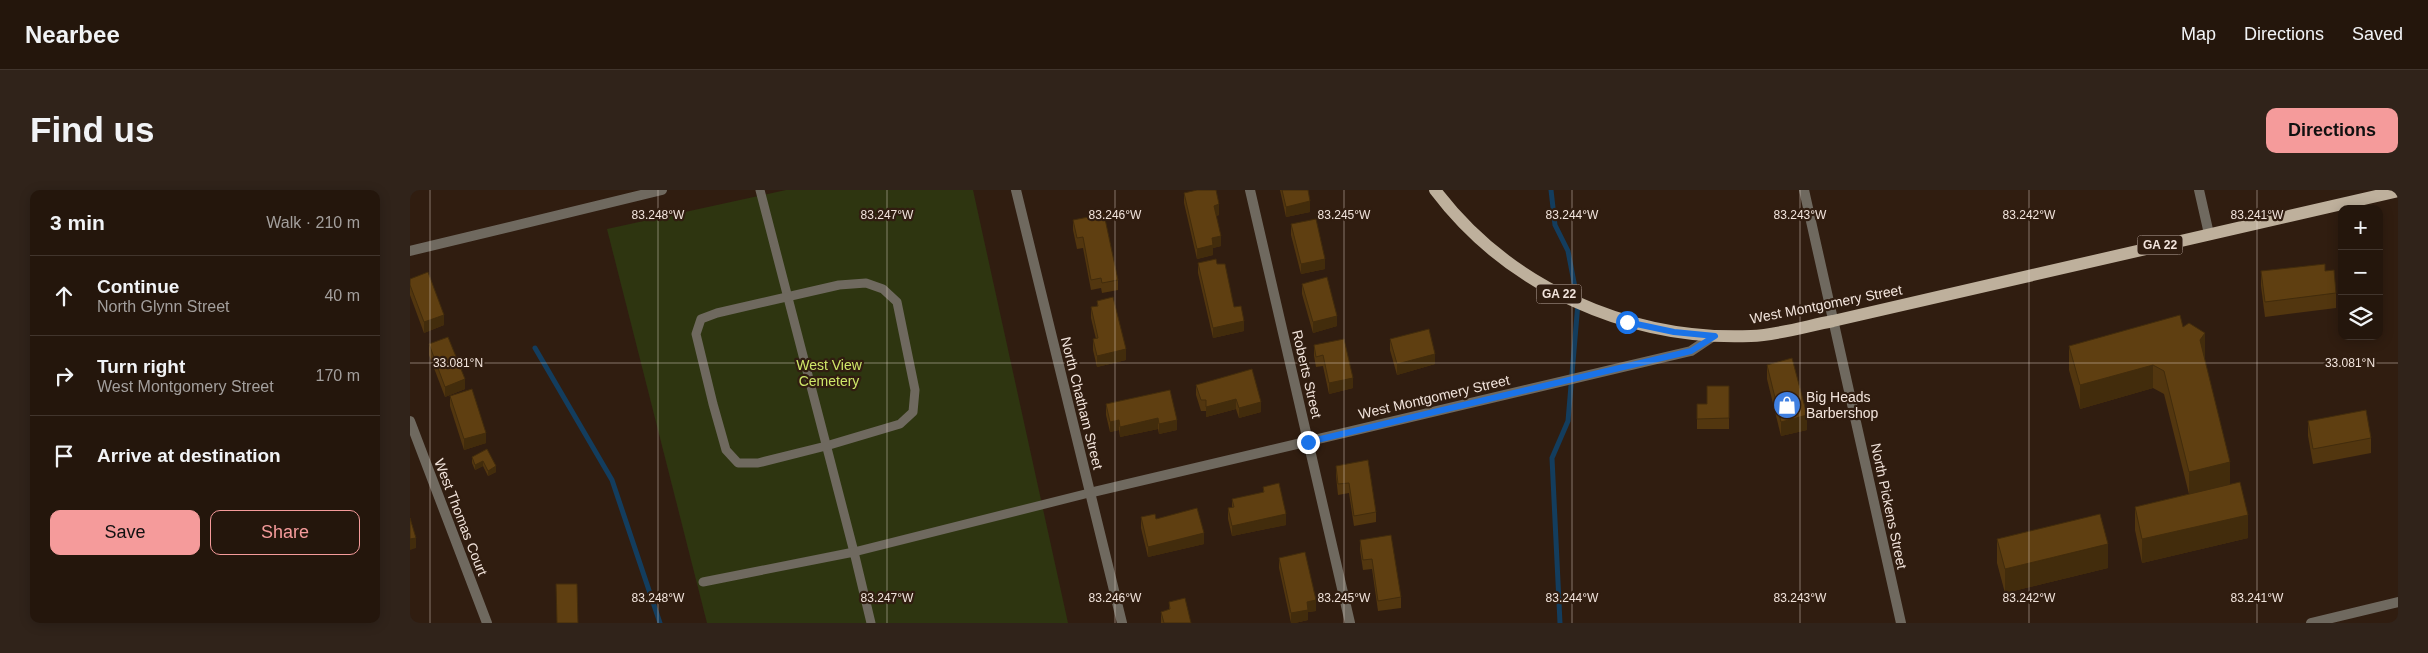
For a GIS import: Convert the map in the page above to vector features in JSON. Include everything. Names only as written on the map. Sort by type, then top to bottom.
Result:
[{"type":"main road","name":"GA 22","points":[[1435,190],[1472,232],[1495,252],[1554,292],[1602,314],[1635,324],[1674,332],[1715,336]]},
{"type":"main road","name":"West Montgomery Street","points":[[1715,336],[1753,336],[1833,321],[2398,191]]},
{"type":"street","points":[[410,251],[662,190]]},
{"type":"street","name":"North Chatham Street","points":[[1016,190],[1122,623]]},
{"type":"street","name":"Roberts Street","points":[[1250,190],[1350,623]]},
{"type":"street","name":"North Pickens Street","points":[[1804,190],[1901,623]]},
{"type":"street","points":[[2199,190],[2209,234]]},
{"type":"street","name":"West Montgomery Street","points":[[1089,493],[1691,351],[1715,336]]},
{"type":"street","name":"West Thomas Court","points":[[410,421],[487,623]]},
{"type":"street","points":[[2311,623],[2398,602]]},
{"type":"lane","points":[[760,190],[854,552],[870,623]]},
{"type":"lane","points":[[866,283],[883,289],[897,302],[915,390],[913,412],[900,424],[826,446],[758,463],[738,463],[726,450],[713,404],[696,334],[701,320],[717,313],[839,285],[866,283]]},
{"type":"lane","points":[[703,582],[854,552],[1089,493]]},
{"type":"green space","name":"West View Cemetery","points":[[786,190],[973,190],[1068,623],[707,623],[607,229]]},
{"type":"building","points":[[1197,190],[1216,190],[1219,204],[1214,206],[1221,236],[1212,238],[1213,245],[1197,249],[1184,193]]},
{"type":"building","points":[[1282,190],[1308,190],[1310,201],[1286,207]]},
{"type":"building","points":[[1104,214],[1118,280],[1102,283],[1101,278],[1091,280],[1083,237],[1077,238],[1073,220]]},
{"type":"building","points":[[1316,219],[1325,259],[1301,264],[1291,224]]},
{"type":"building","points":[[1216,259],[1217,264],[1225,264],[1234,307],[1241,306],[1244,321],[1213,328],[1198,263]]},
{"type":"building","points":[[2325,264],[2325,271],[2334,270],[2336,293],[2265,302],[2261,271]]},
{"type":"building","points":[[428,272],[444,315],[424,322],[410,285],[410,279]]},
{"type":"building","points":[[1327,277],[1337,316],[1313,322],[1302,284]]},
{"type":"building","points":[[1113,297],[1126,349],[1097,356],[1093,339],[1098,338],[1091,307],[1098,306],[1097,301]]},
{"type":"building","points":[[2180,315],[2183,327],[2189,323],[2205,333],[2200,340],[2230,462],[2189,472],[2164,371],[2153,365],[2080,385],[2069,346]]},
{"type":"building","points":[[1429,329],[1435,354],[1397,364],[1390,339]]},
{"type":"building","points":[[448,337],[465,379],[445,387],[429,344]]},
{"type":"building","points":[[1344,339],[1353,378],[1329,383],[1323,355],[1316,357],[1314,345]]},
{"type":"building","name":"Big Heads Barbershop","points":[[1792,358],[1807,415],[1781,422],[1767,365]]},
{"type":"building","points":[[1252,369],[1261,402],[1239,408],[1236,399],[1206,407],[1206,400],[1201,400],[1196,385]]},
{"type":"building","points":[[1707,386],[1729,386],[1729,418],[1697,419],[1697,404],[1707,404]]},
{"type":"building","points":[[472,389],[486,433],[464,439],[450,396]]},
{"type":"building","points":[[1170,390],[1177,420],[1159,424],[1158,418],[1120,427],[1119,420],[1110,422],[1106,404]]},
{"type":"building","points":[[2366,410],[2371,438],[2313,449],[2308,421]]},
{"type":"building","points":[[487,449],[496,466],[488,471],[483,461],[475,465],[472,457]]},
{"type":"building","points":[[1368,460],[1376,512],[1354,516],[1349,483],[1338,484],[1336,466]]},
{"type":"building","points":[[2240,482],[2248,515],[2142,539],[2135,507]]},
{"type":"building","points":[[1279,483],[1286,514],[1232,526],[1228,508],[1234,507],[1232,499],[1264,492],[1263,487]]},
{"type":"building","points":[[1197,508],[1204,533],[1148,547],[1141,517],[1155,514],[1156,519]]},
{"type":"building","points":[[2100,514],[2108,544],[2005,569],[1997,539]]},
{"type":"building","points":[[410,518],[416,538],[410,539]]},
{"type":"building","points":[[1391,535],[1401,597],[1378,601],[1372,559],[1363,560],[1360,540]]},
{"type":"building","points":[[1305,552],[1316,600],[1307,602],[1308,610],[1291,613],[1279,558]]},
{"type":"building","points":[[556,584],[577,584],[578,623],[557,623]]},
{"type":"building","points":[[1185,598],[1191,623],[1164,623],[1161,612],[1170,609],[1169,602]]},
{"type":"waterway","points":[[1551,190],[1555,225],[1568,251],[1578,303],[1568,421],[1552,458],[1560,623]]},
{"type":"waterway","points":[[535,348],[612,480],[660,623]]},
{"type":"place","name":"Big Heads Barbershop","points":[[1787,405]]},
{"type":"route","points":[[1308,442],[1691,351],[1715,336],[1674,332],[1627,322]]}]
